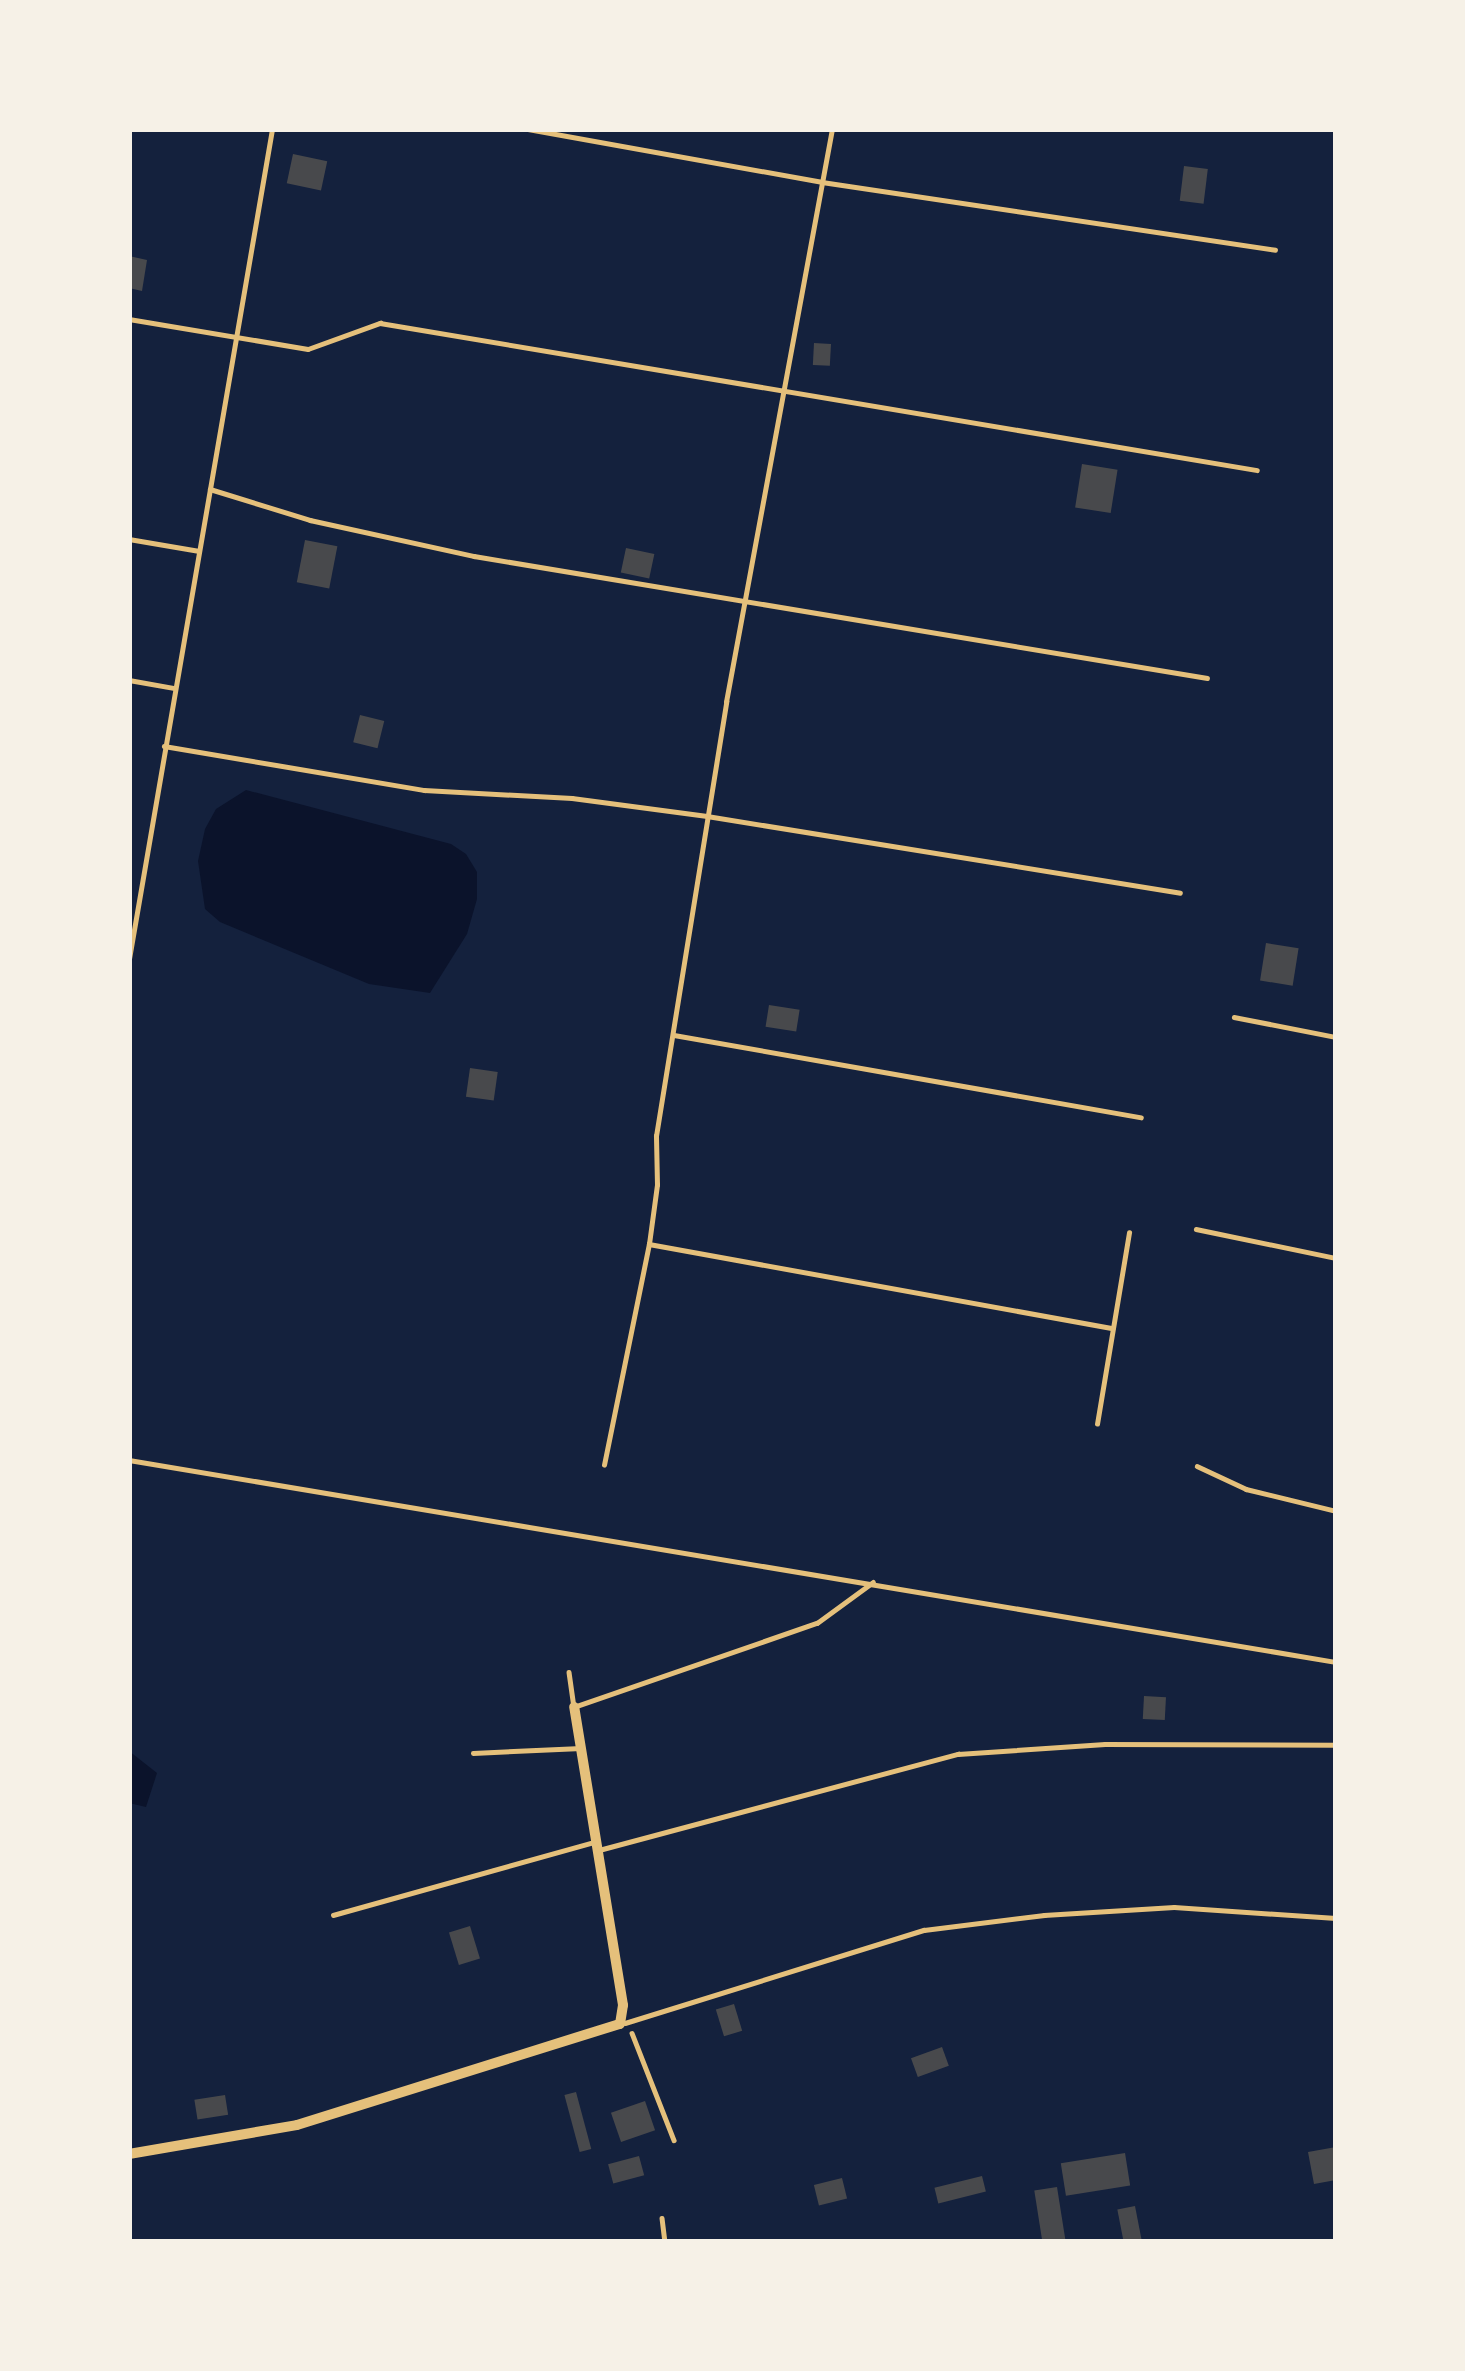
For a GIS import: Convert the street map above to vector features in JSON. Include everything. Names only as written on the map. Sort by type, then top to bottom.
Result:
[{"type":"street","points":[[129,2154],[297,2126],[623,2024],[574,1706]]},
{"type":"lane","points":[[129,959],[272,129]]},
{"type":"lane","points":[[529,129],[823,182],[1275,250]]},
{"type":"lane","points":[[604,1465],[649,1244],[657,1185],[656,1136],[707,816],[832,129]]},
{"type":"lane","points":[[129,319],[308,349],[380,322],[1257,470]]},
{"type":"lane","points":[[210,490],[310,520],[474,556],[1207,678]]},
{"type":"lane","points":[[129,539],[199,551]]},
{"type":"lane","points":[[129,680],[175,688]]},
{"type":"lane","points":[[164,746],[424,790],[572,798],[707,816],[1180,893]]},
{"type":"lane","points":[[1234,1017],[1336,1037]]},
{"type":"lane","points":[[674,1035],[1141,1117]]},
{"type":"lane","points":[[1196,1229],[1336,1258]]},
{"type":"lane","points":[[1096,1424],[1129,1233]]},
{"type":"lane","points":[[649,1244],[1112,1328]]},
{"type":"lane","points":[[129,1460],[1336,1662]]},
{"type":"lane","points":[[1197,1466],[1246,1489],[1336,1511]]},
{"type":"lane","points":[[569,1672],[574,1706],[817,1623],[873,1582]]},
{"type":"lane","points":[[333,1915],[958,1754],[1105,1744],[1336,1745]]},
{"type":"lane","points":[[473,1753],[581,1748]]},
{"type":"lane","points":[[623,2024],[924,1930],[1044,1915],[1174,1907],[1336,1918]]},
{"type":"lane","points":[[662,2218],[665,2242]]},
{"type":"path","points":[[623,2024],[674,2140]]},
{"type":"water","points":[[246,790],[451,844],[466,854],[477,872],[477,899],[467,934],[430,993],[369,984],[220,922],[205,909],[198,861],[205,829],[216,809]]},
{"type":"water","points":[[129,1751],[157,1773],[146,1807],[129,1803]]},
{"type":"building","points":[[293,154],[327,161],[321,191],[287,183]]},
{"type":"building","points":[[1184,166],[1208,169],[1204,204],[1180,201]]},
{"type":"building","points":[[129,256],[147,260],[142,291],[129,288]]},
{"type":"building","points":[[814,343],[831,344],[830,366],[813,365]]},
{"type":"building","points":[[1082,464],[1118,470],[1111,513],[1075,507]]},
{"type":"building","points":[[305,540],[337,546],[329,589],[297,582]]},
{"type":"building","points":[[626,548],[654,554],[649,578],[621,572]]},
{"type":"building","points":[[360,715],[384,721],[377,748],[353,742]]},
{"type":"building","points":[[1266,943],[1299,948],[1293,986],[1260,981]]},
{"type":"building","points":[[769,1005],[800,1010],[796,1032],[766,1027]]},
{"type":"building","points":[[470,1068],[498,1072],[494,1101],[466,1097]]},
{"type":"building","points":[[1144,1696],[1166,1697],[1165,1720],[1143,1719]]},
{"type":"building","points":[[470,1926],[480,1959],[459,1965],[449,1932]]},
{"type":"building","points":[[734,2004],[742,2031],[724,2036],[716,2010]]},
{"type":"building","points":[[942,2047],[949,2066],[918,2077],[911,2058]]},
{"type":"building","points":[[576,2092],[591,2149],[580,2152],[564,2095]]},
{"type":"building","points":[[225,2095],[228,2115],[198,2120],[194,2100]]},
{"type":"building","points":[[645,2101],[655,2130],[621,2142],[611,2113]]},
{"type":"building","points":[[1336,2147],[1336,2180],[1314,2184],[1308,2152]]},
{"type":"building","points":[[1125,2153],[1130,2186],[1066,2196],[1061,2163]]},
{"type":"building","points":[[639,2156],[644,2175],[613,2184],[608,2164]]},
{"type":"building","points":[[982,2176],[986,2192],[938,2203],[934,2188]]},
{"type":"building","points":[[842,2178],[847,2198],[819,2205],[814,2185]]},
{"type":"building","points":[[1057,2187],[1066,2242],[1042,2242],[1034,2191]]},
{"type":"building","points":[[1135,2206],[1142,2242],[1124,2242],[1117,2209]]}]
